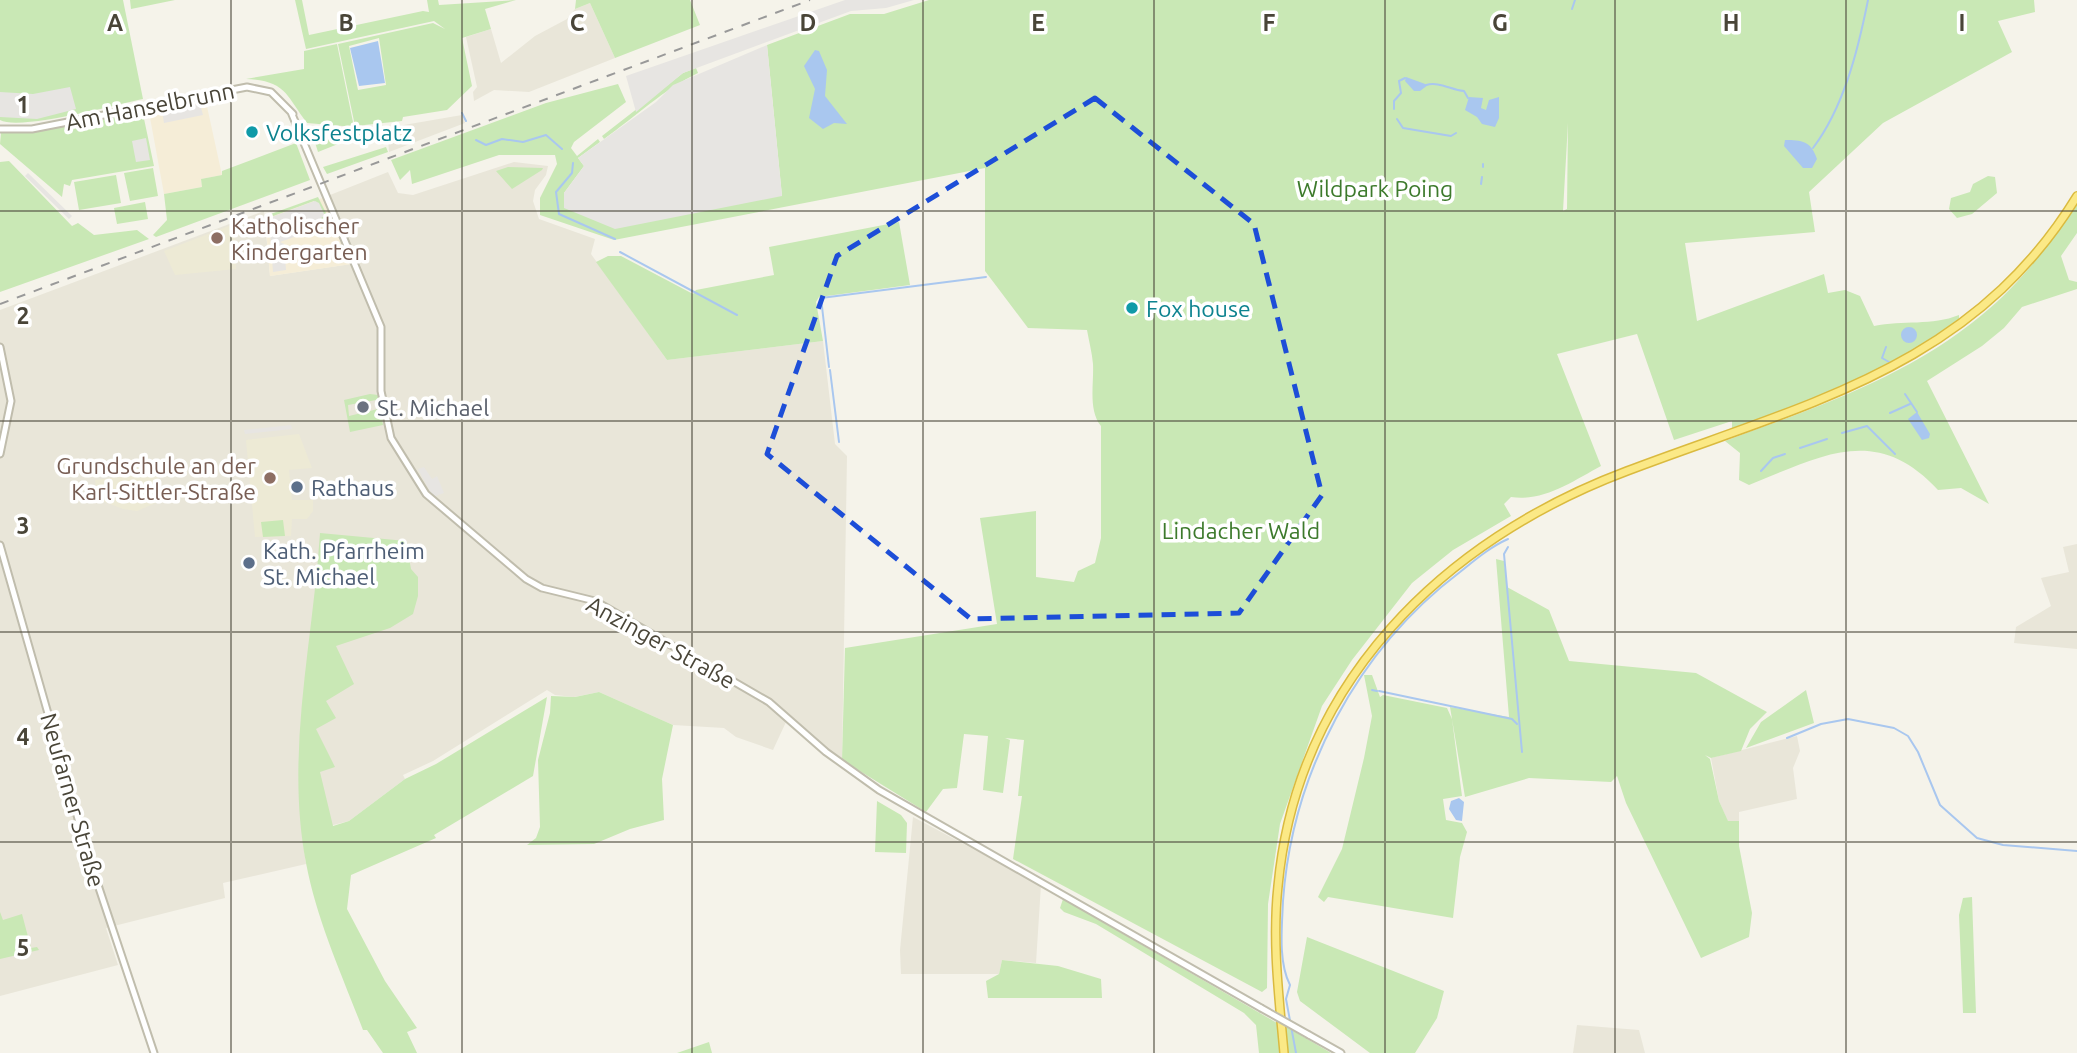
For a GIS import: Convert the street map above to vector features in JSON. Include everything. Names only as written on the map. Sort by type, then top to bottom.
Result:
[{"type":"highway","points":[[1284,1053],[1276,957],[1276,908],[1283,848],[1293,805],[1312,751],[1332,711],[1369,653],[1404,612],[1465,557],[1544,509],[1622,472],[1833,396],[1919,353],[1972,316],[2020,272],[2077,196]]},
{"type":"street","name":"Am Hanselbrunn","points":[[0,130],[32,129],[247,87],[271,92],[291,112],[374,305],[383,335],[382,354]]},
{"type":"street","points":[[0,347],[11,401],[0,454]]},
{"type":"street","name":"Anzinger Straße","points":[[382,354],[381,391],[391,438],[414,479],[433,502],[526,579],[550,591],[595,601],[769,702],[826,752],[879,790],[1340,1053]]},
{"type":"street","name":"Neufarner Straße","points":[[0,545],[90,861],[154,1053]]},
{"type":"highlighted area","points":[[1095,98],[1254,224],[1322,495],[1239,613],[971,619],[767,454],[837,256]]},
{"type":"shaded area","points":[[845,0],[914,0],[886,8],[851,11],[683,73],[636,112],[626,76]]},
{"type":"shaded area","points":[[590,3],[615,58],[529,92],[494,90],[474,101],[473,92],[477,87],[466,37],[491,29],[501,63],[535,36],[567,19],[575,9]]},
{"type":"shaded area","points":[[767,45],[782,196],[615,229],[564,208],[564,193],[584,166],[578,158],[656,102],[673,85]]},
{"type":"shaded area","points":[[70,87],[76,109],[37,119],[0,117],[0,92],[33,94]]},
{"type":"shaded area","points":[[206,102],[222,175],[201,179],[202,187],[164,194],[149,112]]},
{"type":"shaded area","points":[[200,104],[203,115],[164,123],[162,111]]},
{"type":"shaded area","points":[[462,115],[465,123],[389,152],[390,131],[398,126]]},
{"type":"shaded area","points":[[146,138],[150,160],[136,162],[132,141]]},
{"type":"shaded area","points":[[514,162],[548,166],[546,175],[535,190],[533,201],[539,219],[595,239],[591,254],[667,360],[823,341],[835,444],[847,456],[842,760],[786,722],[773,750],[736,737],[724,728],[673,725],[599,692],[574,697],[555,695],[547,690],[433,761],[403,775],[405,779],[349,821],[302,833],[306,864],[223,883],[225,898],[106,928],[118,965],[0,996],[0,310],[264,211],[270,276],[351,264],[325,197],[388,172],[398,193],[413,195]]},
{"type":"shaded area","points":[[28,173],[72,216],[69,219],[25,176]]},
{"type":"shaded area","points":[[325,197],[352,264],[270,276],[265,218]]},
{"type":"shaded area","points":[[315,201],[319,203],[325,216],[321,218],[325,226],[280,242],[284,244],[286,270],[273,272],[269,218]]},
{"type":"shaded area","name":"Katholischer Kindergarten","points":[[234,224],[236,269],[175,275],[164,251]]},
{"type":"shaded area","points":[[291,425],[292,429],[245,434],[244,430]]},
{"type":"shaded area","name":"Grundschule an der Karl-Sittler-Straße","points":[[299,434],[312,468],[289,470],[292,500],[313,500],[313,511],[307,519],[292,519],[291,536],[255,537],[246,440]]},
{"type":"shaded area","points":[[137,465],[158,465],[158,502],[137,511],[123,509],[97,499],[95,480],[136,475]]},
{"type":"shaded area","points":[[424,467],[432,479],[437,476],[444,493],[433,497],[418,469]]},
{"type":"shaded area","points":[[2077,544],[2077,649],[2014,643],[2016,627],[2051,606],[2041,578],[2069,572],[2063,547]]},
{"type":"shaded area","points":[[1797,736],[1800,751],[1793,768],[1797,799],[1739,812],[1739,821],[1728,822],[1719,801],[1711,758]]},
{"type":"shaded area","points":[[913,817],[1041,885],[1036,963],[1002,960],[999,974],[901,974],[900,950]]},
{"type":"shaded area","points":[[1577,1025],[1639,1030],[1645,1053],[1573,1053]]},
{"type":"green space","points":[[0,0],[123,0],[143,99],[46,120],[11,123],[0,120]]},
{"type":"green space","points":[[130,0],[175,0],[131,9]]},
{"type":"green space","points":[[295,0],[302,0],[309,35],[423,11],[429,12],[427,0],[438,0],[439,5],[516,0],[485,9],[491,29],[462,38],[472,86],[447,110],[403,117],[402,121],[355,126],[338,44],[433,23],[445,29],[434,21],[306,49]],"holes":[[[379,38],[386,85],[358,90],[349,46]]]},
{"type":"green space","points":[[576,0],[690,0],[700,25],[615,58],[590,3],[575,9]]},
{"type":"green space","points":[[929,0],[2034,0],[2035,12],[1998,21],[2012,52],[1883,123],[1809,192],[1815,232],[1685,243],[1697,321],[1824,274],[1828,293],[1845,290],[1860,296],[1874,326],[1938,321],[1959,315],[1959,321],[1915,351],[1862,380],[1732,429],[1732,421],[1674,440],[1637,334],[1557,354],[1601,466],[1547,493],[1523,498],[1511,497],[1504,504],[1511,516],[1453,550],[1412,583],[1352,660],[1322,706],[1280,824],[1268,904],[1267,988],[1262,992],[1013,859],[1022,796],[1018,796],[1024,740],[1005,738],[1010,740],[1003,793],[983,790],[988,736],[964,734],[957,788],[943,789],[926,812],[842,760],[845,648],[997,624],[980,518],[1036,511],[1036,577],[1074,582],[1078,571],[1095,563],[1101,538],[1101,426],[1094,412],[1093,364],[1087,330],[1028,328],[985,271],[985,168],[614,240],[540,215],[540,198],[557,164],[555,155],[499,155],[412,184],[410,170],[400,180],[391,160],[546,103],[618,84],[626,102],[574,142],[571,148],[577,156],[598,139],[600,142],[578,158],[584,166],[564,193],[782,196],[767,45],[850,14],[884,14]],"holes":[[[1568,123],[1567,209],[1563,211]]]},
{"type":"green space","points":[[337,44],[354,127],[307,123],[278,87],[260,80],[246,79],[304,69],[304,51]]},
{"type":"green space","points":[[696,68],[698,73],[661,95],[604,139],[602,136],[683,73]]},
{"type":"green space","points":[[132,113],[143,114],[154,166],[72,180],[70,186],[64,184],[62,197],[0,144],[1,133],[38,130]]},
{"type":"green space","points":[[320,131],[363,134],[318,152],[313,136]]},
{"type":"green space","points":[[296,143],[310,180],[156,237],[153,235],[167,220],[164,194],[202,187],[201,179],[222,175],[222,171]]},
{"type":"green space","points":[[386,147],[388,152],[327,174],[323,167]]},
{"type":"green space","points":[[9,161],[72,226],[78,223],[94,235],[137,230],[149,239],[0,292],[0,162]]},
{"type":"green space","points":[[508,167],[543,168],[512,189],[496,171]]},
{"type":"green space","points":[[153,168],[158,196],[130,201],[124,173]]},
{"type":"green space","points":[[116,175],[121,203],[79,210],[74,182]]},
{"type":"green space","points":[[1988,176],[1995,177],[1997,193],[1972,214],[1957,218],[1949,209],[1951,198],[1970,192],[1973,184]]},
{"type":"green space","points":[[318,197],[327,215],[322,220],[314,201],[265,219],[265,216]]},
{"type":"green space","points":[[145,202],[148,219],[117,224],[114,208]]},
{"type":"green space","points":[[2077,205],[2077,233],[2061,256],[2069,280],[2077,282],[2077,289],[2022,307],[2004,328],[1982,346],[1927,381],[1989,504],[1961,488],[1938,490],[1915,469],[1893,457],[1870,451],[1825,456],[1749,485],[1739,480],[1740,453],[1725,441],[1860,389],[1924,356],[1954,336],[2010,289]]},
{"type":"green space","points":[[899,222],[910,285],[819,297],[816,302],[823,341],[667,360],[596,262],[608,256],[621,256],[693,294],[696,290],[774,275],[769,247]]},
{"type":"green space","points":[[370,394],[378,395],[383,425],[350,432],[344,400]],"holes":[[[376,400],[378,409],[349,416],[348,405]]]},
{"type":"green space","points":[[283,520],[285,536],[263,537],[261,522]]},
{"type":"green space","points":[[320,533],[406,541],[411,569],[418,577],[418,596],[413,614],[390,628],[336,646],[354,684],[326,701],[336,718],[316,729],[335,767],[320,772],[333,826],[349,821],[405,779],[436,764],[547,697],[533,776],[434,835],[436,838],[351,875],[347,909],[385,981],[417,1028],[407,1032],[417,1053],[383,1053],[367,1030],[363,1030],[323,927],[306,863],[300,822],[299,739]]},
{"type":"green space","points":[[1496,559],[1504,561],[1507,587],[1549,610],[1569,661],[1696,673],[1767,712],[1750,729],[1741,751],[1711,758],[1705,755],[1710,759],[1719,801],[1728,821],[1739,821],[1739,846],[1752,913],[1749,937],[1701,958],[1626,803],[1617,776],[1611,782],[1529,778],[1465,797],[1450,707],[1509,717]]},
{"type":"green space","points":[[1364,675],[1372,675],[1380,697],[1383,695],[1447,708],[1452,719],[1462,796],[1443,799],[1446,820],[1462,823],[1467,832],[1460,857],[1453,918],[1328,897],[1324,902],[1318,897],[1342,849],[1364,758],[1372,716]]},
{"type":"green space","points":[[1806,690],[1814,723],[1746,748],[1761,722]]},
{"type":"green space","points":[[599,692],[673,725],[662,779],[664,820],[630,829],[594,844],[527,845],[536,838],[540,827],[538,760],[550,713],[551,696],[575,697]]},
{"type":"green space","points":[[877,801],[901,815],[907,823],[906,853],[875,852]]},
{"type":"green space","points":[[1972,897],[1976,1013],[1963,1013],[1959,915],[1963,898]]},
{"type":"green space","points":[[1063,899],[1277,1023],[1280,1053],[1259,1053],[1256,1025],[1244,1013],[1096,924],[1064,912],[1060,908]]},
{"type":"green space","points":[[0,912],[3,920],[22,914],[31,948],[37,947],[39,950],[0,959]]},
{"type":"green space","points":[[1307,937],[1444,991],[1437,1018],[1415,1053],[1370,1053],[1300,1001],[1297,992]]},
{"type":"green space","points":[[1002,960],[1058,966],[1101,979],[1102,998],[988,998],[986,981],[999,974]]},
{"type":"green space","points":[[1285,1026],[1331,1053],[1287,1053]]},
{"type":"green space","points":[[709,1042],[712,1053],[677,1053]]},
{"type":"water","points":[[378,41],[385,83],[359,86],[350,48]]},
{"type":"water","points":[[815,50],[819,51],[827,70],[825,96],[847,124],[834,123],[823,129],[809,118],[815,89],[804,66]]},
{"type":"water","points":[[1406,77],[1428,85],[1420,91],[1414,91],[1405,81]]},
{"type":"water","points":[[1469,97],[1483,98],[1481,108],[1486,110],[1489,100],[1499,97],[1499,118],[1495,127],[1482,124],[1477,117],[1465,110]]},
{"type":"water","points":[[1785,140],[1801,141],[1809,145],[1817,159],[1812,168],[1803,168],[1784,146]]},
{"type":"water","points":[[1909,327],[1915,329],[1915,341],[1909,343],[1903,341],[1901,335],[1903,329]]},
{"type":"water","points":[[1917,412],[1930,434],[1929,438],[1922,440],[1908,419]]},
{"type":"water","points":[[1459,798],[1464,802],[1462,821],[1456,820],[1449,809],[1451,801]]},
{"type":"waterway","points":[[1572,9],[1575,0]]},
{"type":"waterway","points":[[1813,148],[1841,96],[1860,38],[1868,0]]},
{"type":"waterway","points":[[1394,109],[1394,101],[1401,93],[1399,81],[1405,78]]},
{"type":"waterway","points":[[1426,85],[1436,84],[1464,91],[1468,98]]},
{"type":"waterway","points":[[462,113],[466,121]]},
{"type":"waterway","points":[[1397,119],[1403,128],[1451,136],[1456,133]]},
{"type":"waterway","points":[[476,140],[486,145],[502,139],[523,142],[546,135],[562,149]]},
{"type":"waterway","points":[[573,163],[572,173],[556,192],[559,214],[615,239]]},
{"type":"waterway","points":[[1481,184],[1482,177]]},
{"type":"waterway","points":[[620,252],[737,315]]},
{"type":"waterway","points":[[829,367],[821,298],[986,277]]},
{"type":"waterway","points":[[1886,347],[1882,358],[1889,362]]},
{"type":"waterway","points":[[830,370],[839,442]]},
{"type":"waterway","points":[[1905,394],[1917,412]]},
{"type":"waterway","points":[[1890,413],[1910,404]]},
{"type":"waterway","points":[[1842,433],[1867,426],[1895,454]]},
{"type":"waterway","points":[[1800,448],[1827,439]]},
{"type":"waterway","points":[[1761,471],[1773,458],[1785,454]]},
{"type":"waterway","points":[[1296,1053],[1286,999],[1290,985],[1282,955],[1283,901],[1289,853],[1300,807],[1316,761],[1336,718],[1361,677],[1390,638],[1423,603],[1489,550],[1508,539]]},
{"type":"waterway","points":[[1508,547],[1504,554],[1522,752]]},
{"type":"waterway","points":[[1372,690],[1377,691]]},
{"type":"waterway","points":[[1379,691],[1512,719],[1517,724]]},
{"type":"waterway","points":[[1787,738],[1821,724],[1848,719],[1894,728],[1908,736],[1918,752],[1940,805],[1977,838],[2003,845],[2077,851]]},
{"type":"railway","points":[[0,304],[810,0]]},
{"type":"place","name":"Volksfestplatz","points":[[252,132]]},
{"type":"place","name":"Katholischer Kindergarten","points":[[217,238]]},
{"type":"place","name":"Fox house","points":[[1132,308]]},
{"type":"place","name":"St. Michael","points":[[363,407]]},
{"type":"place","name":"Grundschule an der Karl-Sittler-Straße","points":[[270,478]]},
{"type":"place","name":"Rathaus","points":[[297,487]]},
{"type":"place","name":"Kath. Pfarrheim St. Michael","points":[[249,563]]},
{"type":"park label","name":"Wildpark Poing","points":[[1375,188]]},
{"type":"park label","name":"Lindacher Wald","points":[[1241,530]]}]
